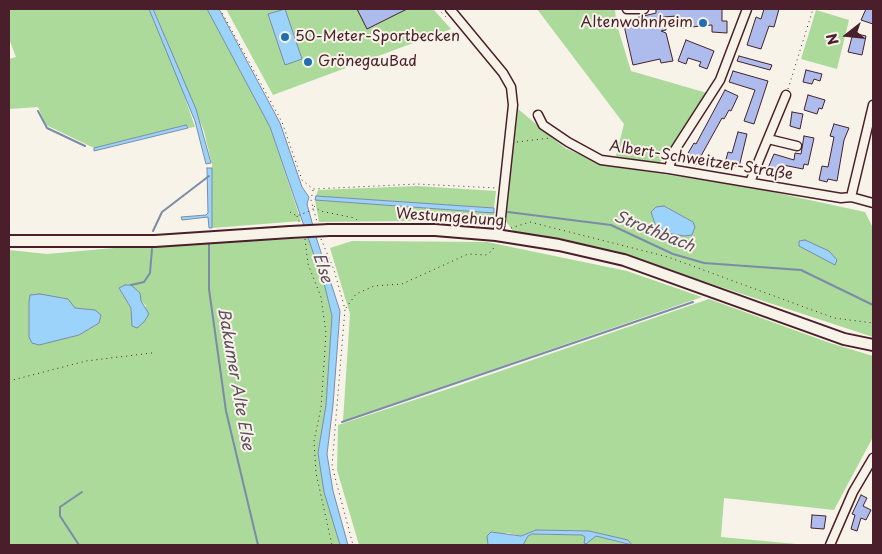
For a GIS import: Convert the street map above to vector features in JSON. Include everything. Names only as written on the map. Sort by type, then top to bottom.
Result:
[{"type":"main road","name":"Westumgehung","points":[[9,241],[155,241],[290,232],[402,228],[498,231],[624,260],[844,339],[873,346]]},
{"type":"street","points":[[450,9],[503,73],[510,87],[513,105],[498,231]]},
{"type":"street","points":[[627,9],[644,9]]},
{"type":"street","points":[[669,169],[673,153],[720,80],[747,9]]},
{"type":"street","points":[[750,182],[786,95]]},
{"type":"street","points":[[851,197],[873,105]]},
{"type":"street","name":"Albert-Schweitzer-Straße","points":[[538,115],[543,125],[601,160],[669,169],[841,198],[851,197],[873,203]]},
{"type":"street","points":[[768,139],[797,146]]},
{"type":"street","points":[[830,545],[853,492],[873,458]]},
{"type":"path","points":[[220,9],[282,122],[302,180],[312,190],[417,184],[503,189]]},
{"type":"path","points":[[438,9],[452,23]]},
{"type":"path","points":[[786,95],[813,9]]},
{"type":"path","points":[[9,28],[10,32]]},
{"type":"path","points":[[509,142],[536,141],[560,136]]},
{"type":"path","points":[[312,190],[311,200],[318,225]]},
{"type":"path","points":[[290,212],[298,215],[309,211],[314,206]]},
{"type":"path","points":[[314,206],[320,211],[355,218],[359,222]]},
{"type":"path","points":[[298,215],[305,240],[308,264],[322,297],[326,333],[321,408],[314,441],[316,473],[332,545]]},
{"type":"path","points":[[345,309],[356,294],[374,286],[402,284],[468,254],[486,255],[493,250],[498,231],[530,222],[658,254],[834,318],[873,323]]},
{"type":"path","points":[[324,232],[345,309],[332,466],[353,545]]},
{"type":"path","points":[[9,381],[86,361],[152,353]]},
{"type":"green space","points":[[9,9],[149,9],[172,60],[195,127],[188,128],[186,125],[94,148],[46,125],[38,107],[9,109],[9,59],[16,57],[9,39]]},
{"type":"green space","points":[[153,9],[207,9],[270,127],[301,221],[212,228],[212,165],[204,131]]},
{"type":"green space","name":"GrönegauBad","points":[[226,9],[433,9],[451,29],[273,95]]},
{"type":"green space","points":[[537,9],[615,9],[616,22],[631,71],[707,93],[659,164],[616,156],[624,124]]},
{"type":"green space","points":[[816,10],[849,20],[837,69],[801,59]]},
{"type":"green space","points":[[518,109],[565,148],[603,165],[749,187],[865,212],[873,228],[873,337],[605,249],[513,231],[505,220]],"holes":[[[664,206],[693,222],[684,236],[667,233]]]},
{"type":"green space","points":[[417,186],[496,191],[494,208],[316,196],[318,190]]},
{"type":"green space","points":[[315,200],[494,213],[493,221],[489,223],[413,221],[319,222]]},
{"type":"green space","points":[[309,238],[332,316],[326,406],[318,453],[324,492],[340,545],[9,545],[9,250],[47,254],[137,246]],"holes":[[[125,285],[146,306],[133,326],[131,308],[119,288]],[[74,308],[95,310],[99,323],[79,335]]]},
{"type":"green space","points":[[352,241],[487,242],[627,271],[702,297],[343,421],[350,314],[330,248]]},
{"type":"green space","points":[[709,299],[830,343],[873,356],[873,437],[834,510],[724,498],[721,537],[807,545],[632,545],[589,531],[536,530],[521,536],[508,533],[487,536],[488,545],[359,545],[337,470],[338,425]]},
{"type":"green space","points":[[532,534],[582,535],[591,538],[596,536],[630,545],[523,545],[528,536]]},
{"type":"water","points":[[149,9],[153,9],[196,109],[211,163],[206,164],[195,121]]},
{"type":"water","name":"Else","points":[[207,9],[219,9],[280,123],[302,187],[309,197],[307,204],[340,311],[333,405],[327,454],[333,491],[348,545],[340,545],[324,492],[318,453],[326,405],[332,316],[325,287],[270,127]]},
{"type":"water","name":"50-Meter-Sportbecken","points":[[285,9],[302,59],[285,65],[268,14]]},
{"type":"water","points":[[186,125],[188,128],[94,151],[94,148]]},
{"type":"water","points":[[207,168],[212,168],[212,228],[209,228],[208,217],[182,220],[181,217],[206,215],[208,213]]},
{"type":"water","points":[[316,196],[494,208],[494,213],[315,200]]},
{"type":"water","points":[[664,206],[693,222],[695,227],[692,235],[684,236],[667,233],[655,224],[651,212],[656,207]]},
{"type":"water","points":[[805,240],[829,251],[837,260],[835,265],[799,246],[799,241]]},
{"type":"water","points":[[131,285],[140,293],[141,301],[149,314],[137,328],[132,326],[131,308],[119,288]]},
{"type":"water","points":[[40,294],[68,299],[75,308],[95,310],[101,315],[99,323],[79,335],[39,345],[32,343],[29,337],[30,295]]},
{"type":"water","points":[[536,530],[589,531],[628,540],[632,545],[596,536],[586,544],[584,543],[585,537],[582,535],[532,534],[528,536],[523,545],[488,545],[487,536],[491,532],[521,536]]},
{"type":"building","name":"GrönegauBad","points":[[357,9],[407,9],[367,29]]},
{"type":"building","points":[[656,9],[722,9],[722,21],[727,21],[727,33],[712,32],[712,25],[681,28],[677,16],[663,17],[666,30],[661,31],[666,33],[673,61],[661,63],[660,59],[633,65],[623,21],[656,13]]},
{"type":"building","points":[[764,9],[779,9],[774,27],[769,26],[761,49],[747,45],[756,17],[761,19]]},
{"type":"building","points":[[866,9],[873,9],[873,24],[861,20]]},
{"type":"building","points":[[853,33],[866,36],[862,55],[848,52]]},
{"type":"building","points":[[686,40],[714,51],[707,69],[699,66],[701,62],[688,58],[686,64],[678,61]]},
{"type":"building","points":[[739,56],[772,65],[770,70],[737,61]]},
{"type":"building","points":[[806,70],[822,74],[820,81],[814,79],[812,84],[803,82]]},
{"type":"building","points":[[733,71],[768,81],[754,124],[744,121],[755,90],[729,82]]},
{"type":"building","points":[[725,90],[738,96],[731,111],[729,110],[724,119],[722,118],[696,165],[684,160],[694,143],[696,144]]},
{"type":"building","points":[[808,95],[825,100],[822,109],[819,108],[817,114],[804,110]]},
{"type":"building","points":[[792,112],[803,114],[800,129],[790,126]]},
{"type":"building","points":[[834,124],[849,128],[844,140],[837,181],[828,179],[827,182],[819,180],[822,166],[828,167],[834,137],[830,136]]},
{"type":"building","points":[[738,132],[747,134],[739,167],[725,163],[728,152],[732,153]]},
{"type":"building","points":[[804,136],[814,138],[808,165],[804,164],[803,169],[783,165],[781,172],[768,168],[774,154],[794,160],[795,153],[801,154]]},
{"type":"building","points":[[861,495],[867,498],[863,506],[871,510],[866,520],[861,518],[857,531],[851,529],[855,515],[852,514]]},
{"type":"building","points":[[812,515],[826,516],[824,529],[811,528]]},
{"type":"waterway","points":[[38,111],[47,128],[85,146]]},
{"type":"waterway","points":[[153,231],[162,212],[209,176]]},
{"type":"waterway","name":"Strothbach","points":[[508,212],[611,225],[673,254],[704,263],[801,270],[873,305]]},
{"type":"waterway","name":"Bakumer Alte Else","points":[[209,244],[209,289],[226,411],[258,545]]},
{"type":"waterway","points":[[131,285],[144,282],[150,273],[152,249]]},
{"type":"waterway","points":[[342,422],[693,302]]},
{"type":"waterway","points":[[79,545],[60,516],[60,507],[82,492]]},
{"type":"place","name":"Altenwohnheim","points":[[703,23]]},
{"type":"place","name":"50-Meter-Sportbecken","points":[[285,37]]},
{"type":"place","name":"GrönegauBad","points":[[308,62]]}]
